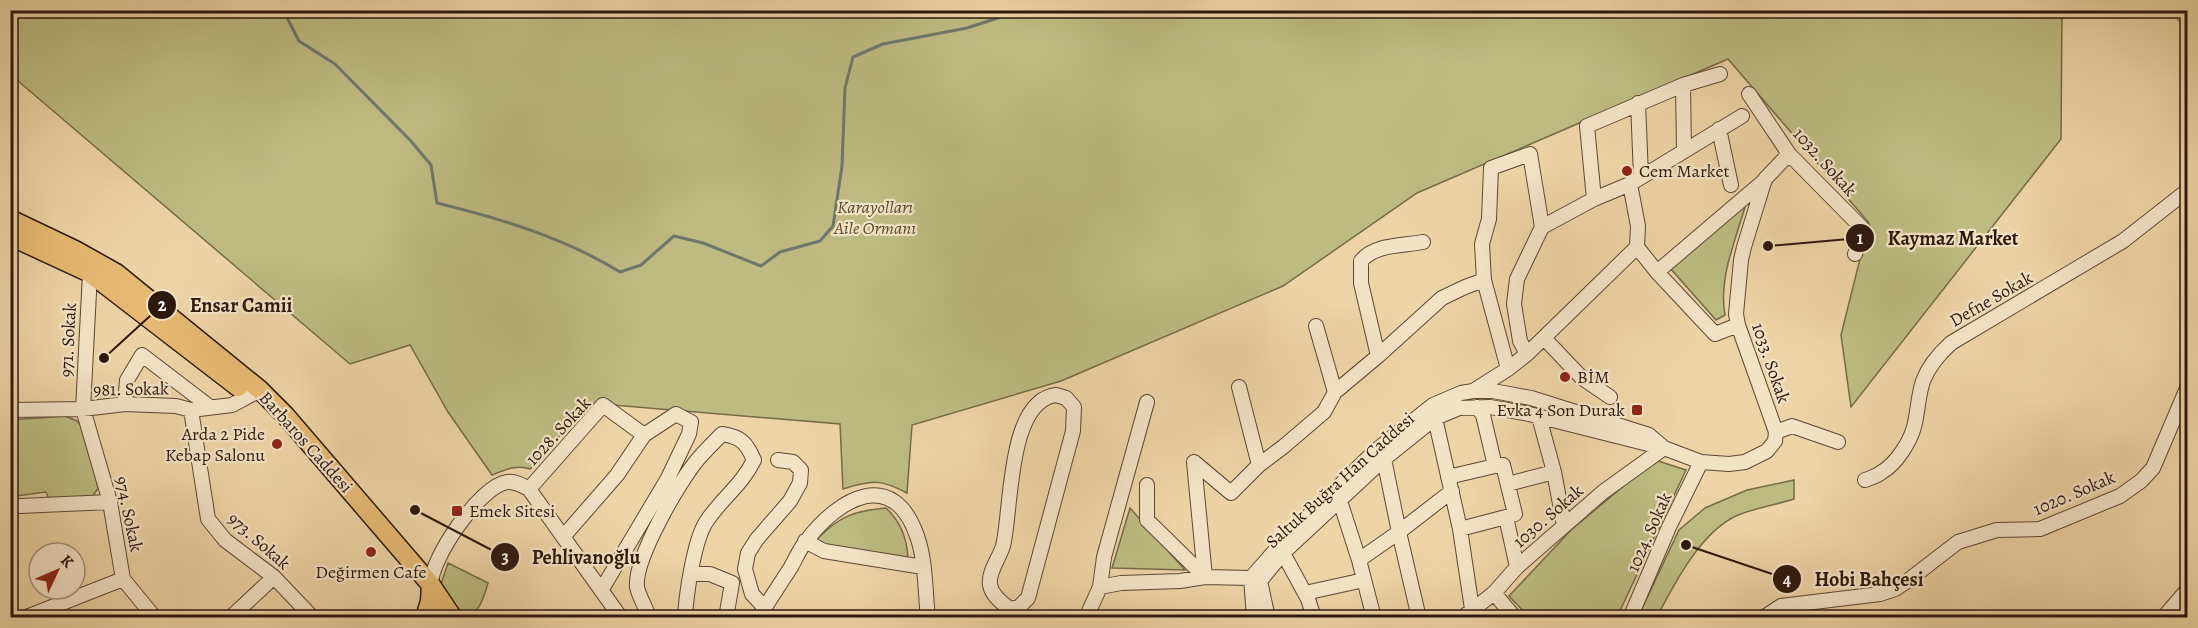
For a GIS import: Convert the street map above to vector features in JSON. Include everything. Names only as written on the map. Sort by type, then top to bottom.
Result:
[{"type":"main road","name":"Barbaros Caddesi","points":[[10,219],[75,250],[116,273],[255,393],[276,421],[436,608]]},
{"type":"main road","name":"Barbaros Caddesi","points":[[10,236],[90,273],[285,415],[405,554],[436,608]]},
{"type":"street","points":[[2179,10],[2187,20]]},
{"type":"street","points":[[1594,199],[1587,126],[1683,85],[1720,74]]},
{"type":"street","points":[[1683,85],[1684,150]]},
{"type":"street","name":"1032. Sokak","points":[[1749,94],[1789,154],[1864,230],[1855,254]]},
{"type":"street","points":[[1638,103],[1635,180],[1637,247],[1715,334],[1738,325]]},
{"type":"street","points":[[1542,227],[1635,180],[1742,116]]},
{"type":"street","points":[[1719,129],[1731,185]]},
{"type":"street","points":[[1508,369],[1484,280],[1482,244],[1489,219],[1491,168],[1530,154],[1542,227],[1517,279],[1514,304],[1520,341],[1527,354]]},
{"type":"street","name":"1033. Sokak","points":[[1701,462],[1730,464],[1745,462],[1767,451],[1775,441],[1776,432],[1738,325],[1737,314],[1741,260],[1765,179],[1789,154]]},
{"type":"street","points":[[1657,272],[1765,179]]},
{"type":"street","name":"Defne Sokak","points":[[1865,480],[1890,467],[1908,442],[1914,427],[1923,380],[1936,357],[1943,350],[1951,343],[2123,241],[2187,190]]},
{"type":"street","points":[[1378,356],[1361,283],[1361,261],[1366,255],[1376,250],[1423,242]]},
{"type":"street","points":[[1459,408],[1473,391],[1527,354],[1637,247]]},
{"type":"street","name":"971. Sokak","points":[[83,409],[90,273]]},
{"type":"street","points":[[1205,577],[1194,462],[1231,493],[1259,465],[1324,412],[1335,392],[1442,298],[1484,280]]},
{"type":"street","points":[[1316,326],[1335,392]]},
{"type":"street","points":[[1544,338],[1582,378],[1610,397]]},
{"type":"street","points":[[125,404],[127,381],[142,355],[210,407]]},
{"type":"street","name":"1020. Sokak","points":[[1763,618],[1781,606],[1880,594],[1895,589],[1958,542],[1997,530],[2040,530],[2120,496],[2141,481],[2153,468],[2187,386]]},
{"type":"street","points":[[1239,387],[1259,465]]},
{"type":"street","name":"Saltuk Buğra Han Caddesi","points":[[1256,580],[1294,530],[1374,453],[1433,405],[1461,393],[1502,392],[1572,410],[1648,435],[1664,448]]},
{"type":"street","name":"981. Sokak","points":[[10,410],[83,409],[125,404],[176,406],[191,410],[232,405],[255,393]]},
{"type":"street","points":[[1056,394],[1066,398],[1074,407],[1073,431],[1028,598],[1010,614],[994,594],[990,585],[1002,547],[1014,453],[1026,419],[1047,396],[1056,394]]},
{"type":"street","points":[[1086,618],[1100,587],[1104,557],[1147,402]]},
{"type":"street","name":"1028. Sokak","points":[[529,489],[603,405],[644,435]]},
{"type":"street","points":[[1477,407],[1483,415],[1496,466]]},
{"type":"street","name":"Saltuk Buğra Han Caddesi","points":[[1256,580],[1384,459],[1435,418],[1459,408],[1490,407],[1664,448]]},
{"type":"street","name":"974. Sokak","points":[[83,409],[110,502],[123,579],[155,618]]},
{"type":"street","name":"973. Sokak","points":[[191,410],[208,519],[225,540],[274,577],[313,618]]},
{"type":"street","points":[[563,537],[617,475],[644,435],[676,414],[691,422],[689,434],[668,478],[602,589]]},
{"type":"street","points":[[1539,417],[1554,472],[1564,525]]},
{"type":"street","points":[[1435,418],[1460,529],[1467,613]]},
{"type":"street","points":[[1776,432],[1792,426],[1838,442]]},
{"type":"street","points":[[649,618],[637,588],[638,567],[671,500],[698,459],[722,435],[736,436],[748,447],[754,460],[747,476],[705,523],[696,544],[686,598],[685,618]]},
{"type":"street","points":[[1664,448],[1701,462]]},
{"type":"street","name":"1030. Sokak","points":[[1467,613],[1494,593],[1517,567],[1603,492],[1664,448]]},
{"type":"street","points":[[1384,459],[1419,618]]},
{"type":"street","points":[[761,613],[750,589],[745,569],[748,553],[756,539],[790,501],[800,483],[801,470],[794,462],[778,460]]},
{"type":"street","name":"1024. Sokak","points":[[1630,618],[1669,527],[1701,462]]},
{"type":"street","points":[[1448,477],[1503,465],[1515,514],[1460,529]]},
{"type":"street","points":[[1508,484],[1554,472]]},
{"type":"street","points":[[436,608],[430,577],[456,527],[491,490],[504,482],[514,482],[529,489],[621,618]]},
{"type":"street","points":[[1148,485],[1147,520],[1205,577]]},
{"type":"street","points":[[1359,560],[1452,491]]},
{"type":"street","points":[[761,613],[805,541],[838,509],[865,495],[886,497],[894,501],[908,516],[917,535],[928,618]]},
{"type":"street","points":[[1340,501],[1374,618]]},
{"type":"street","points":[[10,504],[20,506],[110,502]]},
{"type":"street","points":[[1506,517],[1517,567]]},
{"type":"street","points":[[805,541],[825,551],[923,567]]},
{"type":"street","points":[[405,554],[424,561],[442,551]]},
{"type":"street","points":[[1283,553],[1305,593],[1314,618]]},
{"type":"street","points":[[691,574],[710,574],[732,583],[726,618]]},
{"type":"street","points":[[230,618],[274,577]]},
{"type":"street","points":[[1100,587],[1121,583],[1180,581],[1205,577],[1256,580]]},
{"type":"street","points":[[24,618],[123,579]]},
{"type":"street","points":[[1254,618],[1256,580]]},
{"type":"street","points":[[1256,580],[1268,618]]},
{"type":"street","points":[[1305,593],[1364,580]]},
{"type":"street","points":[[2163,618],[2187,590]]},
{"type":"street","points":[[1494,593],[1515,618]]},
{"type":"street","points":[[10,613],[17,618]]},
{"type":"green space","name":"Karayolları Aile Ormanı","points":[[11,10],[2062,11],[2061,139],[1851,407],[1841,335],[1869,223],[1728,59],[1417,193],[1283,286],[1061,381],[912,425],[907,493],[890,485],[876,482],[843,489],[840,424],[589,403],[530,469],[516,467],[492,475],[448,412],[410,345],[350,364],[11,75]]},
{"type":"green space","points":[[1747,200],[1726,272],[1725,315],[1716,320],[1670,268]]},
{"type":"green space","points":[[65,416],[77,421],[87,432],[98,488],[93,496],[49,499],[46,492],[16,496],[15,500],[11,497],[10,420]]},
{"type":"green space","points":[[1655,460],[1686,470],[1617,617],[1529,617],[1509,596],[1572,529]]},
{"type":"green space","points":[[1794,480],[1794,499],[1743,513],[1723,524],[1700,546],[1690,560],[1657,617],[1638,617],[1679,530],[1705,508],[1747,490]]},
{"type":"green space","points":[[886,508],[902,530],[908,558],[828,547],[816,540],[832,525],[848,516]]},
{"type":"green space","points":[[1130,508],[1185,570],[1112,568]]},
{"type":"green space","points":[[448,563],[488,583],[479,607],[470,614],[456,617],[439,590]]},
{"type":"waterway","points":[[283,10],[299,41],[335,64],[410,140],[431,165],[437,203],[531,230],[577,249],[620,272],[641,265],[674,236],[703,243],[761,266],[780,252],[820,241],[833,226],[842,166],[845,88],[853,57],[883,44],[967,28],[1013,13],[1013,10]]},
{"type":"place","name":"Cem Market","points":[[1627,171]]},
{"type":"place","name":"Kaymaz Market","points":[[1768,246]]},
{"type":"place","name":"Ensar Camii","points":[[104,358]]},
{"type":"place","name":"BİM","points":[[1565,377]]},
{"type":"place","name":"Evka 4 Son Durak","points":[[1637,410]]},
{"type":"place","name":"Arda 2 Pide Kebap Salonu","points":[[277,444]]},
{"type":"place","name":"Pehlivanoğlu","points":[[415,510]]},
{"type":"place","name":"Emek Sitesi","points":[[457,511]]},
{"type":"place","name":"Hobi Bahçesi","points":[[1686,545]]},
{"type":"place","name":"Değirmen Cafe","points":[[371,552]]}]
